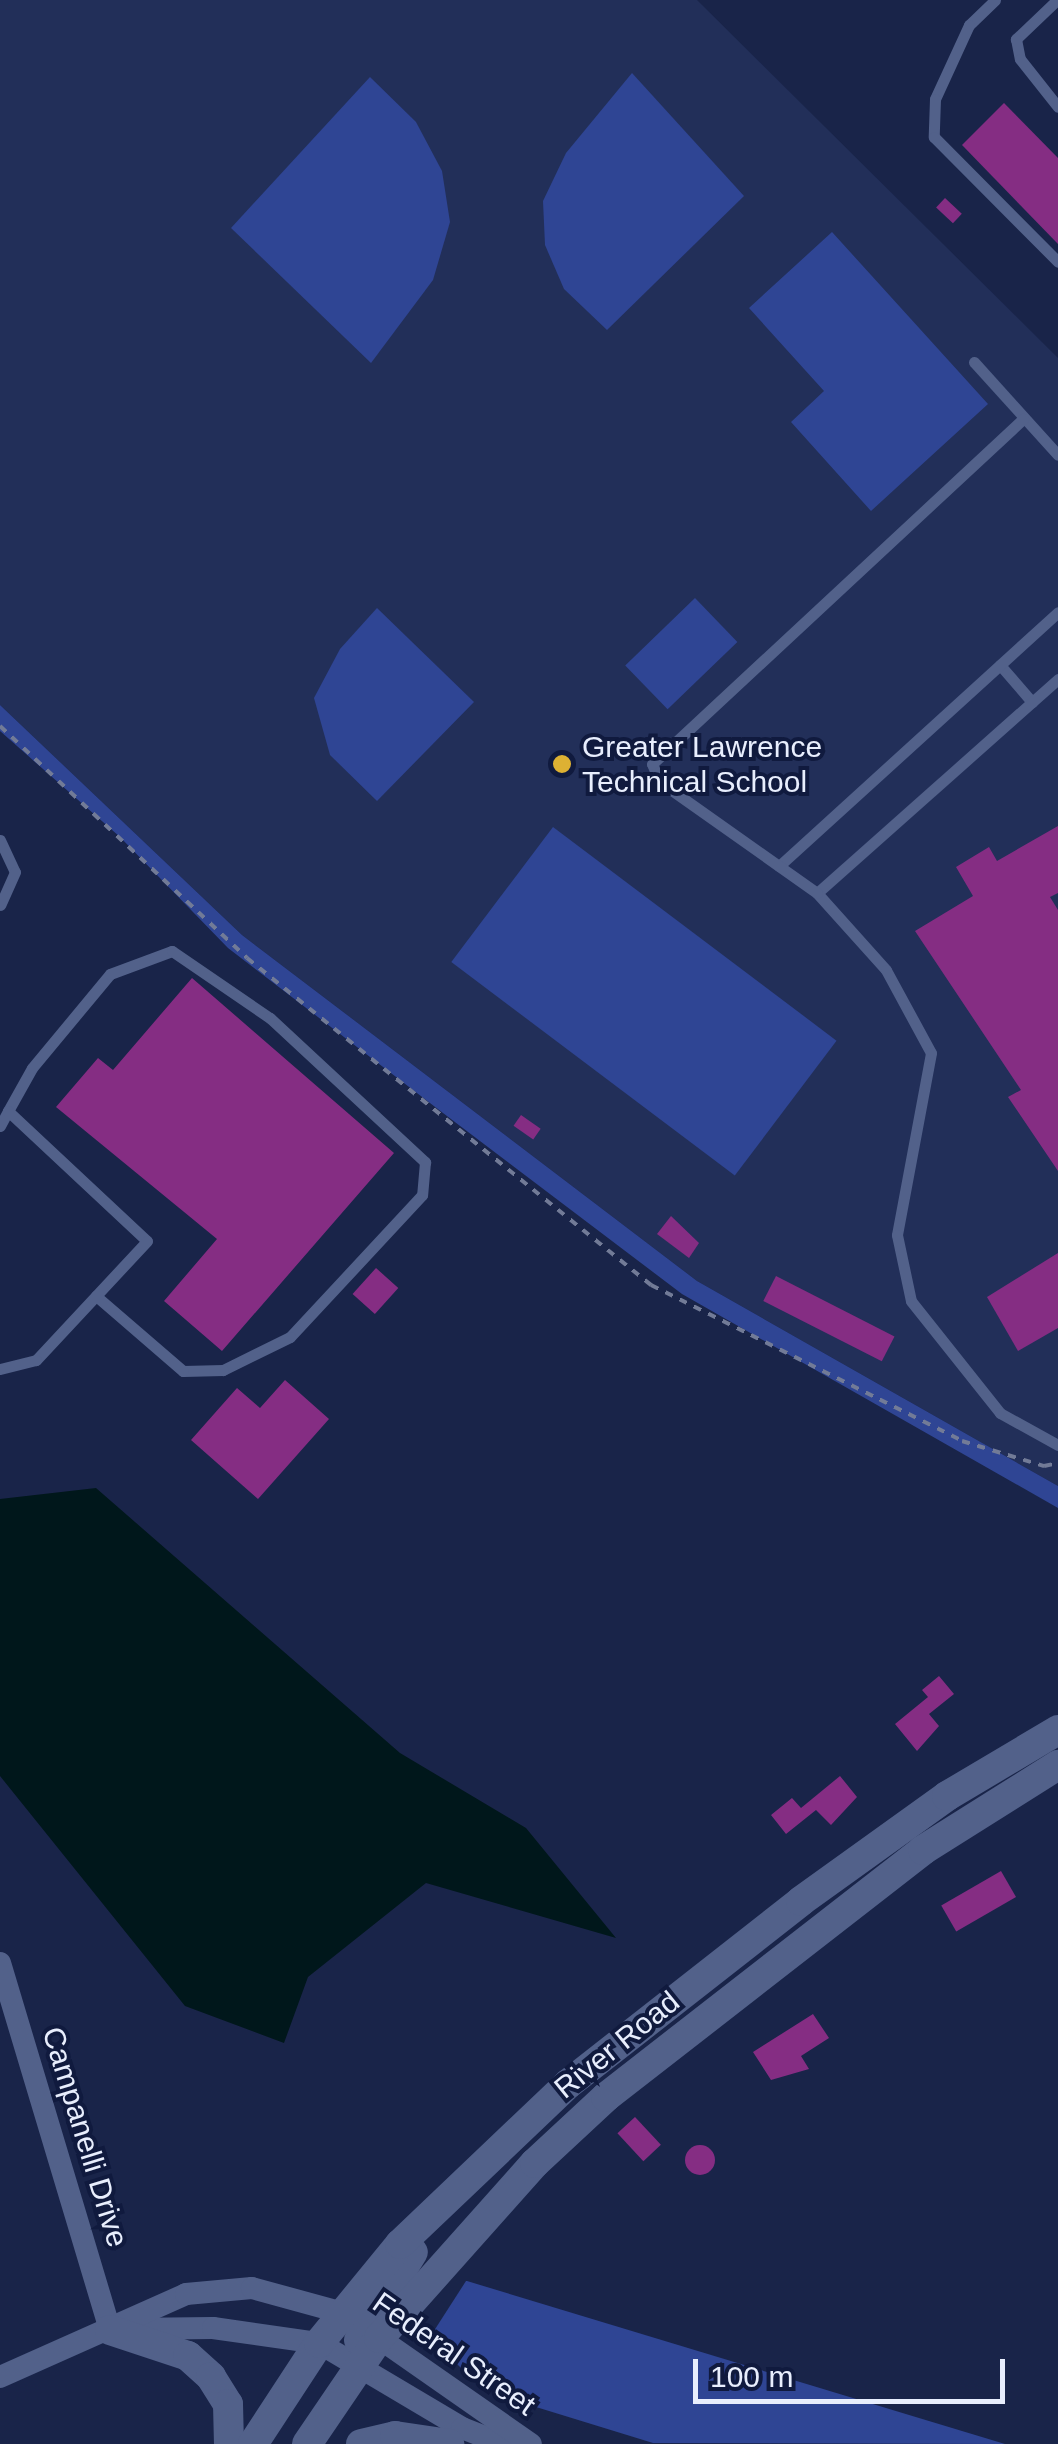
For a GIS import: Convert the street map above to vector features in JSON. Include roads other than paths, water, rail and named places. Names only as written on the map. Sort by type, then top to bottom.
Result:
[{"type":"main road","name":"River Road","points":[[307,2444],[359,2362],[362,2326],[482,2163],[583,2071],[802,1900],[948,1796],[1058,1730]]},
{"type":"main road","name":"River Road","points":[[253,2444],[319,2343],[362,2326],[606,2097],[923,1850],[1058,1765]]},
{"type":"main road","points":[[110,2330],[188,2356],[211,2376],[228,2404],[229,2444]]},
{"type":"main road","points":[[362,2444],[395,2436],[448,2444]]},
{"type":"street","name":"Campanelli Drive","points":[[0,1963],[110,2330]]},
{"type":"street","points":[[0,2376],[218,2287],[362,2326]]},
{"type":"street","name":"Federal Street","points":[[362,2326],[532,2444]]},
{"type":"street","name":"Federal Street","points":[[110,2330],[213,2328],[319,2343],[359,2362],[462,2428],[503,2444]]},
{"type":"lane","points":[[995,0],[969,24],[935,98],[934,137],[1058,262]]},
{"type":"lane","points":[[1057,0],[1016,39],[1020,60],[1058,107]]},
{"type":"lane","points":[[974,362],[1058,455]]},
{"type":"lane","points":[[1023,419],[652,764],[659,781],[817,893],[886,970],[931,1053],[897,1235],[912,1302],[1000,1413],[1058,1445]]},
{"type":"lane","points":[[779,866],[1058,612]]},
{"type":"lane","points":[[1000,665],[1032,702]]},
{"type":"lane","points":[[817,893],[1058,679]]},
{"type":"lane","points":[[0,840],[15,872],[0,906]]},
{"type":"lane","points":[[0,1126],[32,1068],[110,974],[172,951],[270,1018],[425,1162],[422,1195],[290,1337],[223,1370],[183,1370],[96,1296]]},
{"type":"lane","points":[[0,1370],[36,1360],[147,1241],[8,1111]]},
{"type":"place","name":"Greater Lawrence Technical School","points":[[562,764]]}]
